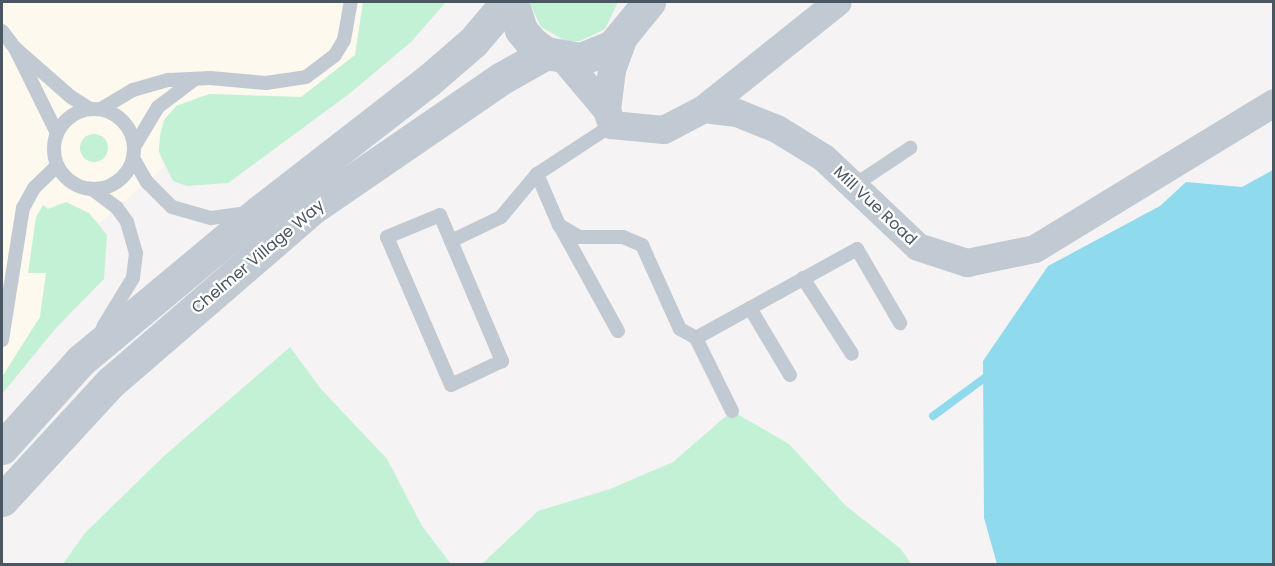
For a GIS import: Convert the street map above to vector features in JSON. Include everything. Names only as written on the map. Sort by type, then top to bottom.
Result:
[{"type":"street","name":"Chelmer Village Way","points":[[2,448],[80,361],[260,211],[429,80],[473,42],[507,2]]},
{"type":"street","points":[[512,2],[521,30],[555,56],[609,117],[664,130],[704,109],[838,2]]},
{"type":"street","name":"Chelmer Village Way","points":[[2,500],[111,382],[314,207],[502,78],[555,56],[598,55],[636,14]]},
{"type":"street","points":[[609,117],[612,70],[636,14]]},
{"type":"street","name":"Mill Vue Road","points":[[704,109],[737,113],[777,129],[824,158],[918,246],[967,263],[1035,249],[1274,103]]},
{"type":"lane","points":[[80,361],[133,278],[136,253],[126,222],[117,208],[92,189],[71,182],[57,166],[54,144],[57,133],[70,116],[96,109],[146,85],[195,79],[266,83],[306,77],[335,55],[344,40],[351,2]]},
{"type":"lane","points":[[2,31],[15,48],[57,133]]},
{"type":"lane","points":[[15,48],[71,97],[120,118],[134,153],[159,195],[188,214],[211,218],[260,211]]},
{"type":"lane","points":[[92,189],[123,177],[158,107],[195,79]]},
{"type":"lane","points":[[451,241],[501,217],[537,174],[609,117]]},
{"type":"lane","points":[[853,186],[910,148]]},
{"type":"lane","points":[[2,340],[23,208],[34,188],[57,166]]},
{"type":"lane","points":[[537,174],[559,225],[618,331]]},
{"type":"lane","points":[[440,215],[451,241],[502,361],[451,385],[387,237],[440,215]]},
{"type":"lane","points":[[559,225],[579,237],[623,237],[642,244],[680,329],[696,338],[732,411]]},
{"type":"lane","points":[[696,338],[857,249],[900,323]]},
{"type":"lane","points":[[803,278],[852,354]]},
{"type":"lane","points":[[750,308],[790,375]]},
{"type":"shaded area","points":[[2,2],[363,2],[355,55],[301,97],[209,94],[160,135],[159,152],[164,167],[99,223],[89,213],[44,206],[28,273],[46,273],[40,317],[2,377]]},
{"type":"green space","points":[[363,2],[446,2],[411,42],[349,94],[228,183],[187,186],[173,181],[159,152],[164,120],[176,106],[209,94],[301,97],[355,55]]},
{"type":"green space","points":[[529,2],[618,2],[605,29],[580,41],[566,41],[541,27]]},
{"type":"green space","points":[[94,134],[104,138],[108,148],[104,158],[94,162],[84,158],[80,148],[84,138]]},
{"type":"green space","points":[[66,202],[89,213],[107,235],[104,279],[56,328],[2,394],[2,377],[40,317],[46,273],[28,273],[36,217],[43,205],[48,209]]},
{"type":"green space","points":[[290,347],[321,389],[387,459],[422,526],[451,564],[63,564],[85,533],[164,456]]},
{"type":"green space","points":[[732,411],[789,444],[846,506],[901,549],[911,564],[482,564],[538,511],[610,489],[673,462]]},
{"type":"water","points":[[1273,170],[1273,564],[997,564],[984,518],[983,361],[1048,266],[1160,206],[1186,182],[1242,187]]},
{"type":"waterway","points":[[933,416],[990,374]]}]
